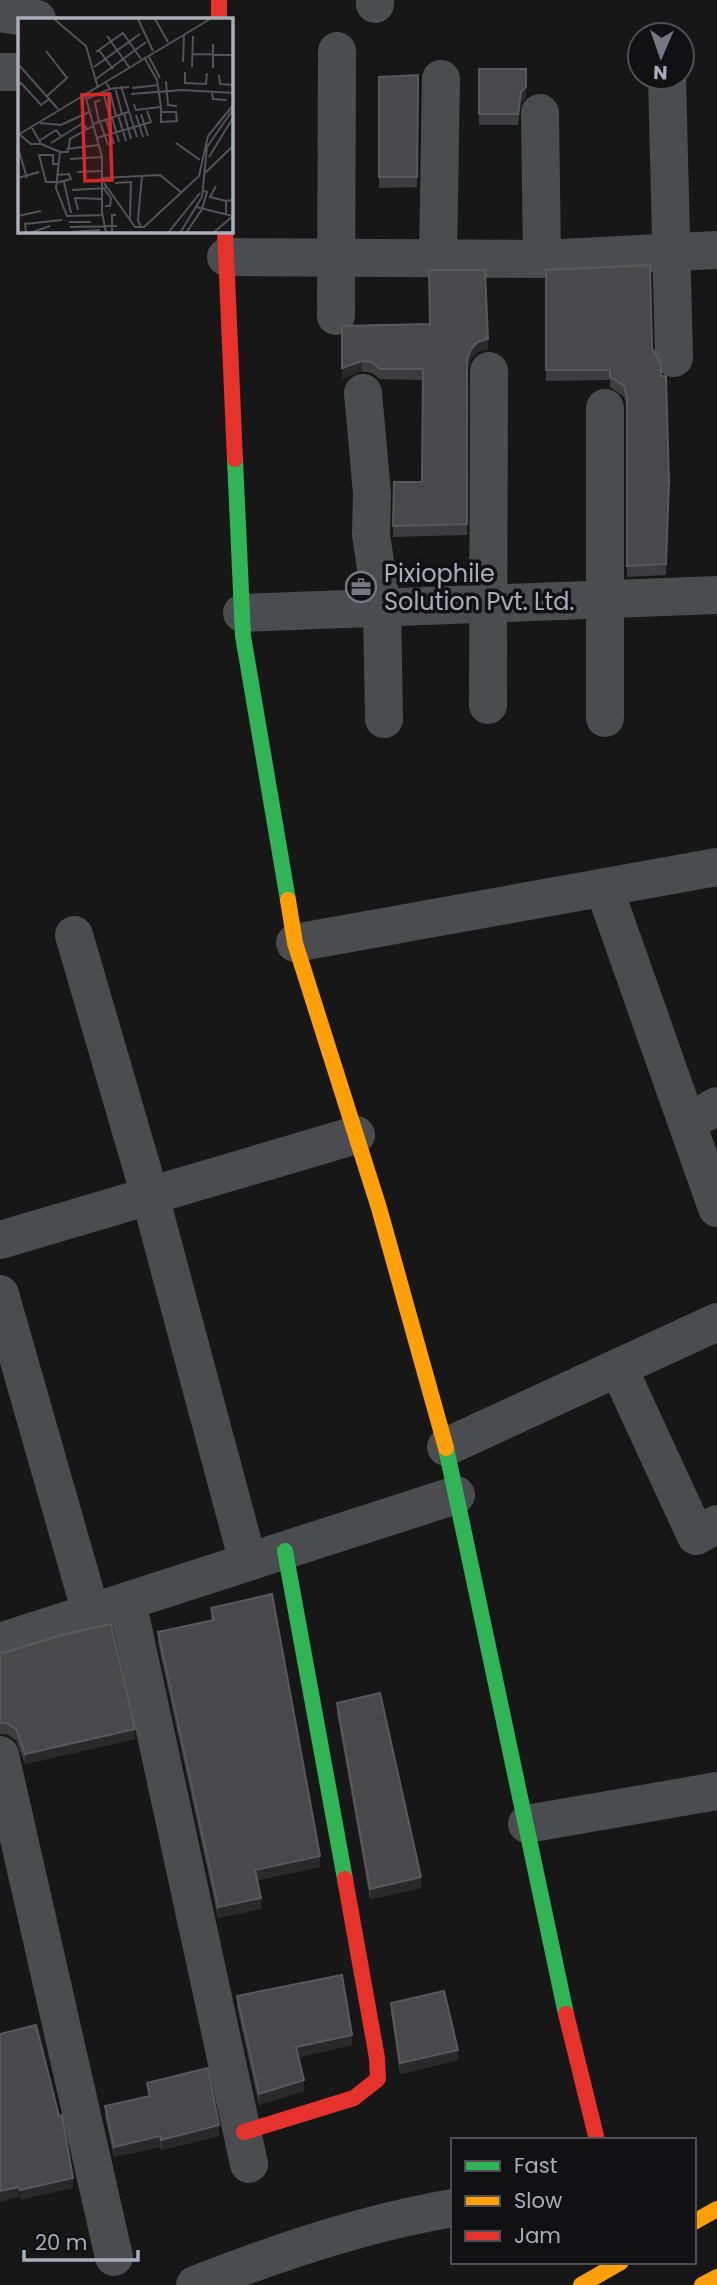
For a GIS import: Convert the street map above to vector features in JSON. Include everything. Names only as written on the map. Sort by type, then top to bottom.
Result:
[{"type":"street","points":[[219,0],[219,18]]},
{"type":"street","points":[[0,13],[31,18]]},
{"type":"street","points":[[336,316],[337,51]]},
{"type":"street","points":[[0,72],[18,72]]},
{"type":"street","points":[[438,258],[441,79]]},
{"type":"street","points":[[667,91],[674,358]]},
{"type":"street","points":[[540,113],[542,259]]},
{"type":"street","points":[[596,2138],[576,2062],[446,1447],[356,1135],[295,943],[243,636],[225,244],[337,258],[542,259],[717,250]]},
{"type":"street","points":[[488,705],[489,371]]},
{"type":"street","points":[[363,393],[372,493],[371,535],[382,608],[384,719]]},
{"type":"street","points":[[605,408],[605,718]]},
{"type":"street","points":[[242,613],[717,595]]},
{"type":"street","points":[[295,943],[717,867]]},
{"type":"street","points":[[604,888],[702,1114],[717,1208]]},
{"type":"street","points":[[74,935],[150,1196],[248,1562]]},
{"type":"street","points":[[0,1240],[356,1135]]},
{"type":"street","points":[[0,1294],[91,1613]]},
{"type":"street","points":[[446,1447],[717,1322]]},
{"type":"street","points":[[619,1369],[696,1536],[717,1524]]},
{"type":"street","points":[[0,1642],[456,1495]]},
{"type":"street","points":[[127,1601],[247,2148],[354,2098],[369,2089],[378,2079],[377,2058],[285,1551]]},
{"type":"street","points":[[0,1755],[114,2257]]},
{"type":"street","points":[[527,1825],[717,1791]]},
{"type":"street","points":[[195,2285],[276,2253],[420,2214],[451,2208]]},
{"type":"street","points":[[696,2221],[717,2209]]},
{"type":"street","points":[[581,2285],[618,2264]]},
{"type":"street","points":[[702,2285],[717,2277]]},
{"type":"building","points":[[479,69],[526,69],[526,87],[521,92],[518,114],[479,114]]},
{"type":"building","points":[[418,75],[417,177],[379,177],[379,77]]},
{"type":"building","points":[[650,265],[652,348],[661,364],[661,376],[666,376],[669,482],[666,564],[627,566],[627,397],[624,386],[610,377],[610,370],[546,370],[546,270]]},
{"type":"building","points":[[429,270],[485,270],[488,339],[478,342],[471,349],[467,360],[467,524],[393,526],[394,482],[422,482],[423,369],[380,369],[372,362],[362,361],[342,368],[342,326],[430,324]]},
{"type":"building","points":[[272,1594],[320,1856],[255,1870],[261,1898],[218,1907],[158,1632],[214,1620],[211,1608]]},
{"type":"building","points":[[111,1624],[135,1729],[25,1754],[16,1729],[6,1723],[0,1723],[0,1653]]},
{"type":"building","points":[[380,1693],[421,1877],[370,1889],[337,1703]]},
{"type":"building","points":[[342,1975],[352,2035],[296,2047],[304,2080],[259,2094],[237,1996]]},
{"type":"building","points":[[444,1991],[458,2050],[400,2063],[391,2003]]},
{"type":"building","points":[[36,2025],[59,2116],[62,2115],[73,2178],[20,2190],[19,2187],[0,2191],[0,2034]]},
{"type":"building","points":[[208,2068],[219,2125],[161,2140],[160,2136],[114,2147],[105,2106],[150,2096],[147,2083]]},
{"type":"traffic: fast","points":[[235,459],[243,636],[288,900]]},
{"type":"traffic: fast","points":[[446,1448],[566,2014]]},
{"type":"traffic: fast","points":[[285,1551],[345,1879]]},
{"type":"traffic: slow","points":[[288,900],[295,943],[379,1208],[446,1448]]},
{"type":"traffic: slow","points":[[696,2221],[717,2209]]},
{"type":"traffic: slow","points":[[581,2285],[618,2264]]},
{"type":"traffic: slow","points":[[702,2285],[717,2277]]},
{"type":"traffic: jam","points":[[219,0],[219,18]]},
{"type":"traffic: jam","points":[[225,233],[235,459]]},
{"type":"traffic: jam","points":[[244,2132],[354,2098],[378,2079],[377,2058],[345,1879]]},
{"type":"traffic: jam","points":[[566,2014],[597,2138]]},
{"type":"place","name":"Pixiophile Solution Pvt. Ltd.","points":[[361,587]]}]
